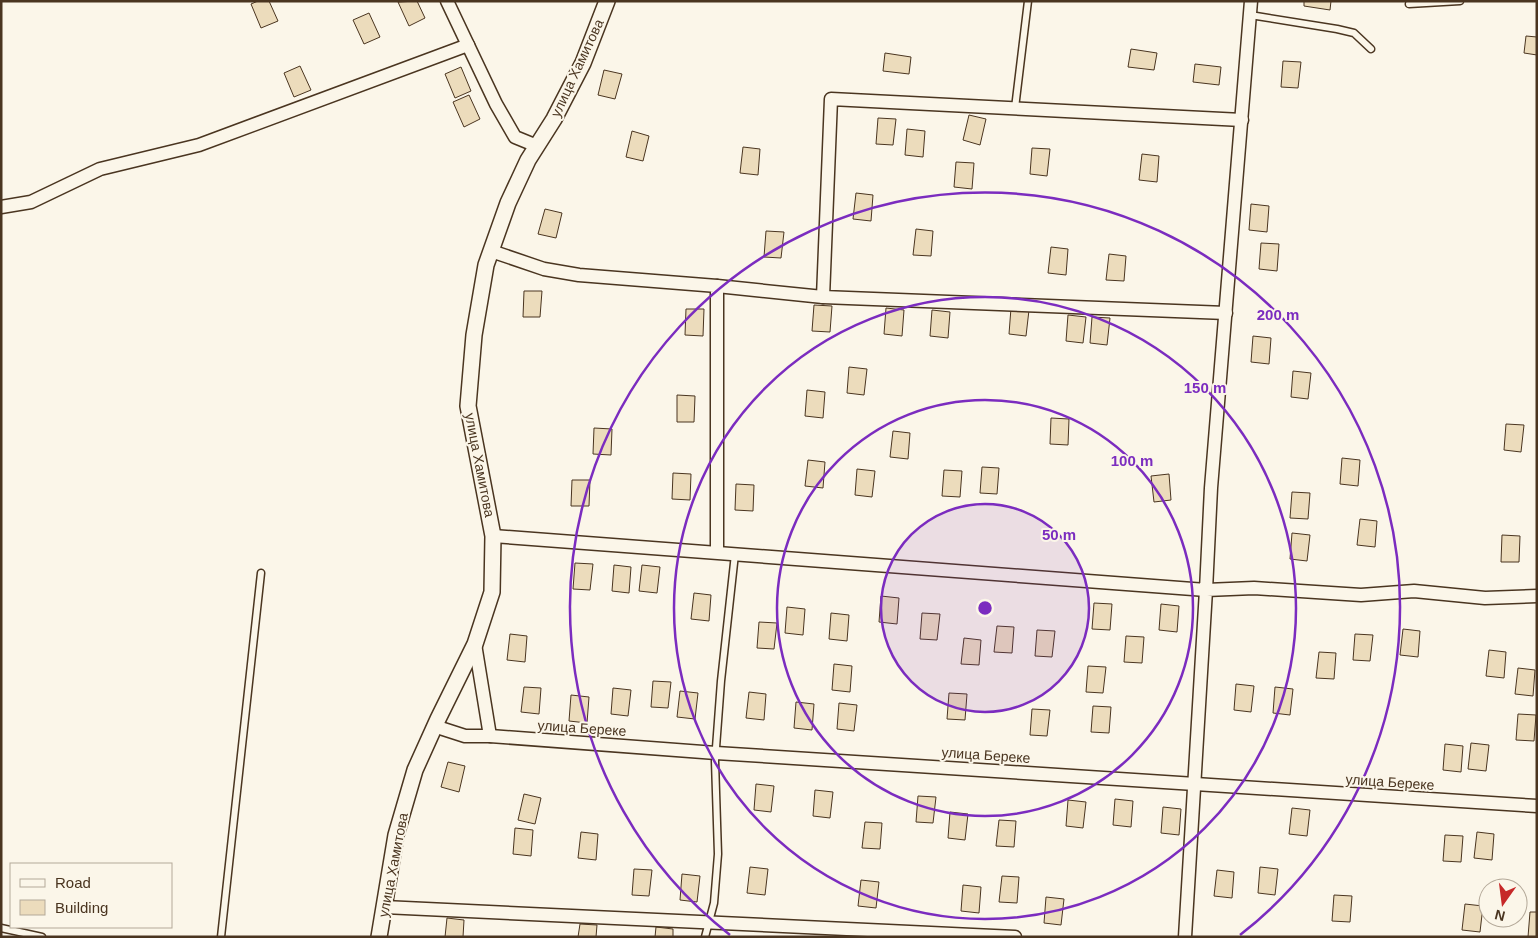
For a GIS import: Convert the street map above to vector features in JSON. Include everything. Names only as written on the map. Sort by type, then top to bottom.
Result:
[{"type":"street","points":[[447,1],[496,104],[515,137],[537,146]]},
{"type":"street","name":"улица Хамитова","points":[[379,937],[396,835],[415,770],[434,726],[475,644],[492,592],[494,536],[468,406],[474,335],[486,265],[508,203],[528,160],[554,119],[583,63],[608,1]]},
{"type":"street","points":[[1184,937],[1211,488],[1251,1]]},
{"type":"street","points":[[1,207],[31,202],[100,169],[199,145],[468,45]]},
{"type":"street","points":[[823,297],[831,99],[1242,120]]},
{"type":"street","points":[[491,251],[544,269],[579,276],[717,286],[823,297],[1226,313]]},
{"type":"street","points":[[717,286],[717,552]]},
{"type":"street","points":[[494,536],[1206,590],[1254,588],[1362,595],[1414,591],[1484,598],[1537,596]]},
{"type":"street","points":[[475,644],[490,736]]},
{"type":"street","name":"улица Береке","points":[[434,726],[465,736],[490,736],[716,753],[1537,806]]},
{"type":"street","points":[[384,907],[1015,937]]},
{"type":"lane","points":[[1015,108],[1028,1]]},
{"type":"lane","points":[[1409,4],[1460,1]]},
{"type":"lane","points":[[1250,15],[1337,28],[1354,33],[1371,49]]},
{"type":"lane","points":[[705,937],[714,904],[718,854],[716,753],[720,681],[735,554]]},
{"type":"lane","points":[[221,937],[261,573]]},
{"type":"lane","points":[[1,928],[42,937]]},
{"type":"building","points":[[258,1],[269,1],[278,21],[261,28],[251,4]]},
{"type":"building","points":[[417,1],[425,18],[409,26],[398,2]]},
{"type":"building","points":[[1304,1],[1331,1],[1330,10],[1304,6]]},
{"type":"building","points":[[369,13],[380,37],[364,44],[353,20]]},
{"type":"building","points":[[1526,36],[1537,37],[1537,55],[1524,53]]},
{"type":"building","points":[[1131,49],[1157,53],[1154,70],[1128,67]]},
{"type":"building","points":[[885,53],[911,57],[909,74],[883,71]]},
{"type":"building","points":[[1283,61],[1301,62],[1298,88],[1281,87]]},
{"type":"building","points":[[1195,64],[1221,67],[1219,85],[1193,82]]},
{"type":"building","points":[[300,66],[311,90],[294,97],[284,73]]},
{"type":"building","points":[[461,67],[471,91],[455,98],[445,74]]},
{"type":"building","points":[[604,70],[622,74],[615,99],[598,95]]},
{"type":"building","points":[[469,95],[480,119],[464,127],[453,102]]},
{"type":"building","points":[[969,115],[986,119],[980,145],[963,140]]},
{"type":"building","points":[[878,118],[896,119],[893,145],[876,144]]},
{"type":"building","points":[[907,129],[925,131],[923,157],[905,155]]},
{"type":"building","points":[[632,131],[649,136],[643,161],[626,157]]},
{"type":"building","points":[[743,147],[760,149],[758,175],[740,173]]},
{"type":"building","points":[[1032,148],[1050,149],[1047,176],[1030,174]]},
{"type":"building","points":[[1142,154],[1159,156],[1157,182],[1139,180]]},
{"type":"building","points":[[956,162],[974,163],[972,189],[954,187]]},
{"type":"building","points":[[856,193],[873,195],[871,221],[853,219]]},
{"type":"building","points":[[1251,204],[1269,206],[1267,232],[1249,230]]},
{"type":"building","points":[[545,209],[562,213],[556,238],[538,234]]},
{"type":"building","points":[[916,229],[933,231],[931,256],[913,255]]},
{"type":"building","points":[[766,231],[784,232],[781,258],[764,257]]},
{"type":"building","points":[[1261,243],[1279,244],[1277,271],[1259,269]]},
{"type":"building","points":[[1051,247],[1068,249],[1066,275],[1048,273]]},
{"type":"building","points":[[1109,254],[1126,256],[1124,281],[1106,280]]},
{"type":"building","points":[[524,291],[542,291],[540,317],[523,317]]},
{"type":"building","points":[[814,305],[832,306],[830,332],[812,331]]},
{"type":"building","points":[[886,308],[904,310],[902,336],[884,334]]},
{"type":"building","points":[[1011,308],[1029,310],[1026,336],[1009,334]]},
{"type":"building","points":[[686,309],[704,309],[703,336],[685,335]]},
{"type":"building","points":[[932,310],[950,312],[948,338],[930,336]]},
{"type":"building","points":[[1068,315],[1086,317],[1083,343],[1066,341]]},
{"type":"building","points":[[1092,317],[1110,318],[1107,345],[1090,343]]},
{"type":"building","points":[[1253,336],[1271,338],[1269,364],[1251,362]]},
{"type":"building","points":[[849,367],[867,369],[864,395],[847,393]]},
{"type":"building","points":[[1293,371],[1311,373],[1308,399],[1291,397]]},
{"type":"building","points":[[807,390],[825,392],[823,418],[805,416]]},
{"type":"building","points":[[677,395],[695,396],[694,422],[677,422]]},
{"type":"building","points":[[1051,418],[1069,419],[1068,445],[1050,444]]},
{"type":"building","points":[[1506,424],[1524,425],[1521,452],[1504,450]]},
{"type":"building","points":[[594,428],[612,429],[611,455],[593,454]]},
{"type":"building","points":[[893,431],[910,433],[908,459],[890,457]]},
{"type":"building","points":[[1342,458],[1360,460],[1358,486],[1340,484]]},
{"type":"building","points":[[808,460],[825,462],[823,488],[805,486]]},
{"type":"building","points":[[982,467],[999,468],[997,494],[980,493]]},
{"type":"building","points":[[857,469],[875,471],[872,497],[855,495]]},
{"type":"building","points":[[944,470],[962,471],[960,497],[942,496]]},
{"type":"building","points":[[673,473],[691,474],[690,500],[672,499]]},
{"type":"building","points":[[1169,474],[1171,500],[1154,502],[1151,476]]},
{"type":"building","points":[[572,480],[590,480],[589,506],[571,506]]},
{"type":"building","points":[[736,484],[754,485],[753,511],[735,510]]},
{"type":"building","points":[[1292,492],[1310,493],[1308,519],[1290,518]]},
{"type":"building","points":[[1360,519],[1377,521],[1375,547],[1357,545]]},
{"type":"building","points":[[1292,533],[1310,535],[1307,561],[1290,559]]},
{"type":"building","points":[[1502,535],[1520,536],[1519,562],[1501,562]]},
{"type":"building","points":[[575,563],[593,564],[590,590],[573,589]]},
{"type":"building","points":[[614,565],[631,567],[629,593],[612,591]]},
{"type":"building","points":[[642,565],[660,567],[657,593],[639,591]]},
{"type":"building","points":[[694,593],[711,595],[709,621],[691,619]]},
{"type":"building","points":[[881,596],[899,598],[897,624],[879,622]]},
{"type":"building","points":[[1094,603],[1112,604],[1110,630],[1092,629]]},
{"type":"building","points":[[1161,604],[1179,606],[1177,632],[1159,630]]},
{"type":"building","points":[[787,607],[805,609],[803,635],[785,633]]},
{"type":"building","points":[[831,613],[849,615],[847,641],[829,639]]},
{"type":"building","points":[[922,613],[940,614],[937,640],[920,639]]},
{"type":"building","points":[[759,622],[777,623],[774,649],[757,648]]},
{"type":"building","points":[[997,626],[1014,627],[1012,653],[994,652]]},
{"type":"building","points":[[1403,629],[1420,631],[1418,657],[1400,655]]},
{"type":"building","points":[[1037,630],[1055,631],[1052,657],[1035,656]]},
{"type":"building","points":[[510,634],[527,636],[525,662],[507,660]]},
{"type":"building","points":[[1355,634],[1373,635],[1370,661],[1353,660]]},
{"type":"building","points":[[1126,636],[1144,637],[1142,663],[1124,662]]},
{"type":"building","points":[[964,638],[981,640],[979,665],[961,664]]},
{"type":"building","points":[[1489,650],[1506,652],[1504,678],[1486,676]]},
{"type":"building","points":[[1319,652],[1336,653],[1334,679],[1316,678]]},
{"type":"building","points":[[834,664],[852,666],[850,692],[832,690]]},
{"type":"building","points":[[1088,666],[1106,667],[1103,693],[1086,692]]},
{"type":"building","points":[[1518,668],[1535,670],[1533,696],[1515,694]]},
{"type":"building","points":[[653,681],[671,682],[668,708],[651,707]]},
{"type":"building","points":[[1236,684],[1254,686],[1251,712],[1234,710]]},
{"type":"building","points":[[524,687],[541,688],[539,714],[521,712]]},
{"type":"building","points":[[1275,687],[1293,689],[1290,715],[1273,713]]},
{"type":"building","points":[[613,688],[631,690],[628,716],[611,714]]},
{"type":"building","points":[[680,691],[698,693],[695,719],[677,717]]},
{"type":"building","points":[[749,692],[766,694],[764,720],[746,718]]},
{"type":"building","points":[[949,693],[967,694],[965,720],[947,719]]},
{"type":"building","points":[[571,695],[589,697],[587,723],[569,721]]},
{"type":"building","points":[[796,702],[814,704],[812,730],[794,728]]},
{"type":"building","points":[[839,703],[857,705],[854,731],[837,729]]},
{"type":"building","points":[[1093,706],[1111,707],[1109,733],[1091,732]]},
{"type":"building","points":[[1032,709],[1050,710],[1047,736],[1030,735]]},
{"type":"building","points":[[1518,714],[1536,715],[1534,741],[1516,740]]},
{"type":"building","points":[[1471,743],[1489,745],[1486,771],[1468,769]]},
{"type":"building","points":[[1445,744],[1463,746],[1461,772],[1443,770]]},
{"type":"building","points":[[448,762],[465,766],[459,792],[441,787]]},
{"type":"building","points":[[756,784],[774,786],[771,812],[754,810]]},
{"type":"building","points":[[815,790],[833,792],[830,818],[813,816]]},
{"type":"building","points":[[524,794],[541,798],[535,824],[518,820]]},
{"type":"building","points":[[918,796],[936,797],[933,823],[916,822]]},
{"type":"building","points":[[1115,799],[1133,801],[1131,827],[1113,825]]},
{"type":"building","points":[[1068,800],[1086,802],[1083,828],[1066,826]]},
{"type":"building","points":[[1163,807],[1181,809],[1179,835],[1161,833]]},
{"type":"building","points":[[1292,808],[1310,810],[1307,836],[1289,834]]},
{"type":"building","points":[[950,812],[968,814],[965,840],[948,838]]},
{"type":"building","points":[[999,820],[1016,821],[1014,847],[996,846]]},
{"type":"building","points":[[865,822],[882,823],[880,849],[862,848]]},
{"type":"building","points":[[515,828],[533,830],[531,856],[513,854]]},
{"type":"building","points":[[581,832],[598,834],[596,860],[578,858]]},
{"type":"building","points":[[1477,832],[1494,834],[1492,860],[1474,858]]},
{"type":"building","points":[[1445,835],[1463,836],[1461,862],[1443,861]]},
{"type":"building","points":[[750,867],[768,869],[765,895],[747,893]]},
{"type":"building","points":[[1260,867],[1278,869],[1275,895],[1258,893]]},
{"type":"building","points":[[634,869],[652,870],[649,896],[632,895]]},
{"type":"building","points":[[1217,870],[1234,872],[1232,898],[1214,896]]},
{"type":"building","points":[[682,874],[700,876],[697,902],[680,900]]},
{"type":"building","points":[[1002,876],[1019,877],[1017,903],[999,902]]},
{"type":"building","points":[[861,880],[879,882],[876,908],[858,906]]},
{"type":"building","points":[[963,885],[981,887],[979,913],[961,911]]},
{"type":"building","points":[[1334,895],[1352,896],[1350,922],[1332,921]]},
{"type":"building","points":[[1046,897],[1064,899],[1061,925],[1044,923]]},
{"type":"building","points":[[1465,904],[1478,905],[1478,928],[1480,928],[1480,932],[1462,930]]},
{"type":"building","points":[[1530,912],[1537,912],[1537,937],[1528,937]]},
{"type":"building","points":[[447,918],[464,920],[463,937],[445,937]]},
{"type":"building","points":[[580,924],[597,925],[596,937],[578,937]]},
{"type":"building","points":[[656,927],[673,929],[673,937],[655,937]]}]
